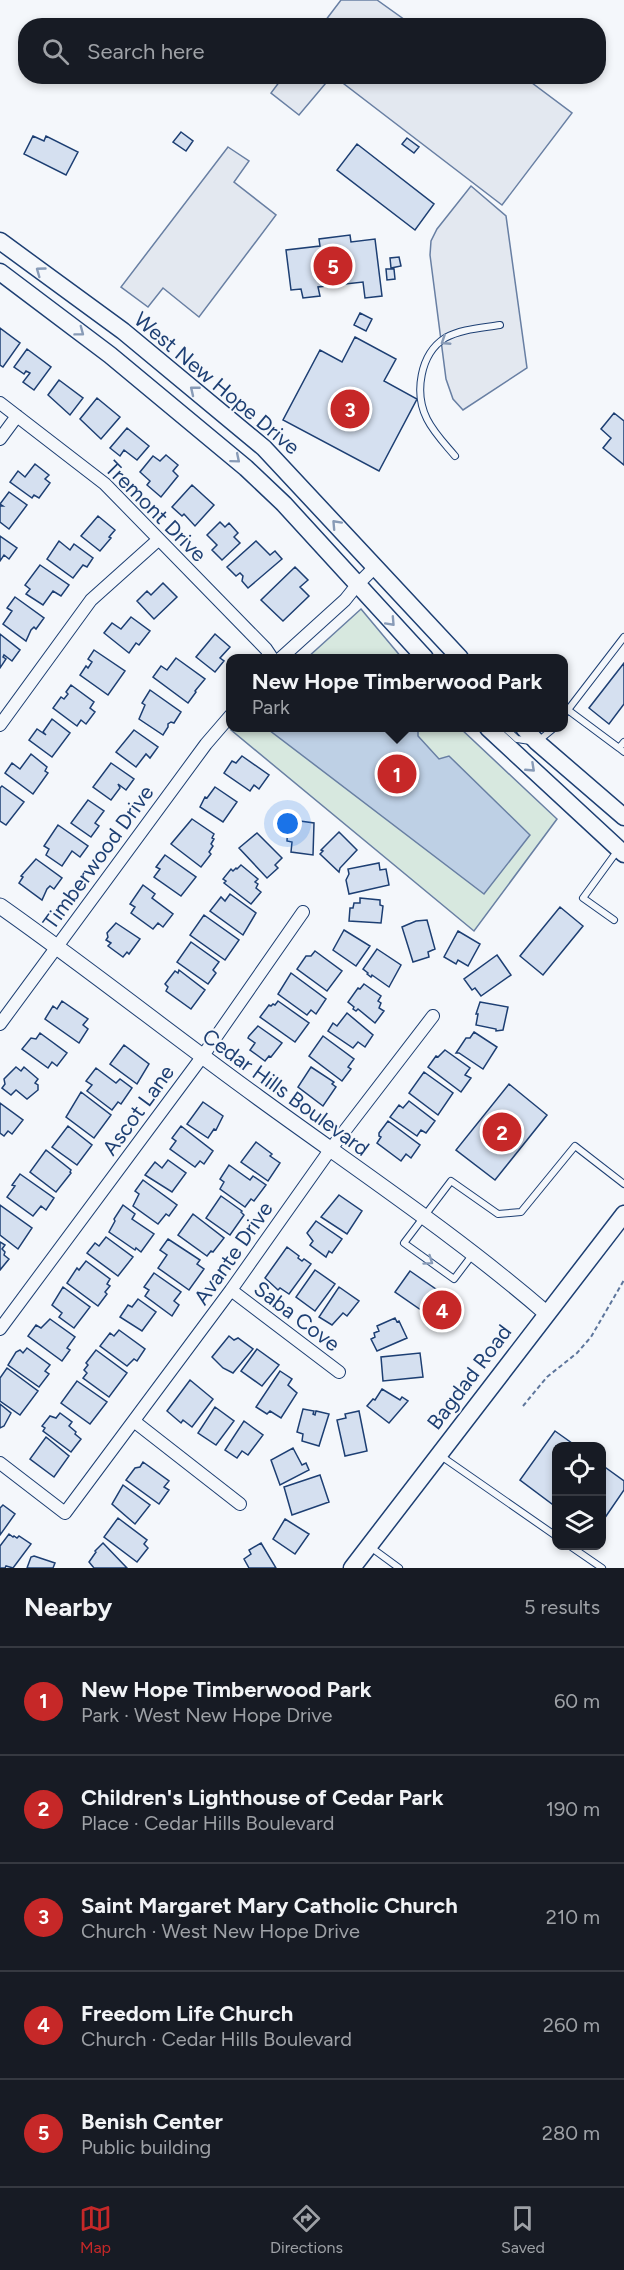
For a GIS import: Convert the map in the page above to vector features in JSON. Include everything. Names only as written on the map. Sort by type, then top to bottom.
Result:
[{"type":"main road","name":"West New Hope Drive","points":[[0,241],[123,331],[264,448],[456,654]]},
{"type":"main road","points":[[0,272],[110,355],[246,468],[284,504],[421,654]]},
{"type":"main road","points":[[492,732],[621,852]]},
{"type":"main road","points":[[528,732],[624,817]]},
{"type":"main road","name":"Bagdad Road","points":[[352,1568],[624,1214]]},
{"type":"street","name":"Tremont Drive","points":[[0,403],[105,484],[269,654]]},
{"type":"street","points":[[0,439],[17,416]]},
{"type":"street","points":[[0,725],[91,600],[158,540]]},
{"type":"street","points":[[285,654],[345,600],[376,566]]},
{"type":"street","name":"Timberwood Drive","points":[[0,1024],[206,744],[226,721]]},
{"type":"street","name":"Cedar Hills Boulevard","points":[[0,906],[57,946],[201,1057],[424,1217],[546,1313]]},
{"type":"street","name":"Ascot Lane","points":[[0,1329],[201,1057],[303,912]]},
{"type":"street","name":"Avante Drive","points":[[0,1463],[65,1513],[135,1422],[330,1150],[433,1016]]},
{"type":"street","name":"Saba Cove","points":[[231,1290],[339,1372]]},
{"type":"street","points":[[135,1422],[240,1504]]},
{"type":"lane","points":[[455,456],[436,434],[426,416],[420,390],[423,368],[434,349],[446,338],[465,331],[500,325]]},
{"type":"lane","points":[[568,709],[624,638]]},
{"type":"lane","points":[[568,713],[622,747]]},
{"type":"lane","points":[[509,732],[517,740],[537,742],[549,732]]},
{"type":"lane","points":[[614,920],[584,898],[621,852]]},
{"type":"lane","points":[[473,1254],[454,1279],[404,1244],[451,1180],[498,1214],[520,1212],[574,1146],[624,1184]]},
{"type":"lane","points":[[439,1454],[552,1533]]},
{"type":"lane","points":[[368,1546],[399,1568]]},
{"type":"lane","points":[[577,1550],[602,1568]]},
{"type":"path","points":[[523,1406],[547,1377],[577,1353],[591,1338],[624,1280]]},
{"type":"shaded area","points":[[341,0],[377,0],[402,18],[327,18]]},
{"type":"shaded area","points":[[278,84],[325,84],[299,115],[271,93]]},
{"type":"shaded area","points":[[344,84],[533,84],[572,113],[502,205]]},
{"type":"shaded area","points":[[228,147],[249,161],[234,182],[276,215],[199,317],[163,288],[148,307],[121,287]]},
{"type":"shaded area","points":[[471,186],[506,216],[527,368],[463,410],[453,399],[446,379],[430,255],[431,241],[437,229]]},
{"type":"shaded area","points":[[361,609],[399,654],[311,654]]},
{"type":"shaded area","points":[[233,732],[464,732],[557,819],[474,931]]},
{"type":"water","points":[[272,732],[418,732],[418,736],[439,759],[449,756],[530,835],[484,894]]},
{"type":"building","points":[[181,132],[193,141],[186,151],[173,142]]},
{"type":"building","points":[[33,136],[44,141],[46,136],[78,152],[66,175],[24,154]]},
{"type":"building","points":[[407,138],[419,147],[414,153],[402,144]]},
{"type":"building","points":[[357,144],[434,204],[415,230],[337,170]]},
{"type":"building","points":[[350,235],[351,242],[375,239],[382,296],[365,298],[363,282],[318,287],[320,296],[303,298],[301,289],[291,290],[286,250],[320,246],[319,239]]},
{"type":"building","points":[[399,257],[401,266],[391,268],[390,258]]},
{"type":"building","points":[[386,269],[394,269],[395,279],[387,280]]},
{"type":"building","points":[[360,313],[372,319],[366,331],[354,325]]},
{"type":"building","points":[[0,328],[20,343],[3,367],[0,365]]},
{"type":"building","points":[[355,337],[396,359],[384,381],[417,399],[379,471],[283,420],[320,350],[342,362]]},
{"type":"building","points":[[27,349],[51,367],[34,390],[23,382],[30,373],[26,371],[24,374],[14,367]]},
{"type":"building","points":[[59,380],[83,398],[70,415],[48,395]]},
{"type":"building","points":[[97,398],[120,417],[101,439],[80,419]]},
{"type":"building","points":[[614,413],[624,421],[624,465],[603,448],[611,438],[601,429]]},
{"type":"building","points":[[127,428],[149,446],[137,460],[124,450],[120,456],[110,448]]},
{"type":"building","points":[[166,455],[178,465],[173,471],[178,476],[161,497],[147,485],[150,481],[140,472],[153,456],[160,461]]},
{"type":"building","points":[[35,464],[49,475],[45,479],[50,483],[39,498],[34,495],[32,498],[10,482],[18,471],[25,477]]},
{"type":"building","points":[[192,485],[214,505],[195,526],[184,514],[182,516],[172,507]]},
{"type":"building","points":[[9,492],[27,505],[9,529],[0,522],[0,506],[3,506],[0,504]]},
{"type":"building","points":[[98,516],[115,530],[100,551],[81,536]]},
{"type":"building","points":[[220,522],[225,527],[229,523],[238,533],[234,537],[240,543],[222,560],[212,550],[217,545],[207,535]]},
{"type":"building","points":[[0,536],[17,548],[9,559],[4,555],[0,561]]},
{"type":"building","points":[[59,541],[70,550],[74,544],[93,558],[87,567],[83,565],[73,578],[47,559]]},
{"type":"building","points":[[256,541],[270,555],[275,551],[282,559],[248,588],[242,581],[243,576],[240,573],[236,576],[227,567]]},
{"type":"building","points":[[40,565],[69,585],[61,596],[53,591],[43,605],[26,594],[30,589],[25,585]]},
{"type":"building","points":[[295,567],[308,580],[300,587],[309,596],[283,621],[261,600]]},
{"type":"building","points":[[163,583],[177,597],[154,619],[137,601],[147,591],[151,595]]},
{"type":"building","points":[[15,597],[44,618],[36,629],[34,627],[31,630],[26,641],[3,624],[12,611],[7,608]]},
{"type":"building","points":[[131,617],[150,631],[139,645],[136,643],[129,653],[104,633],[112,623],[121,629]]},
{"type":"building","points":[[0,634],[20,650],[12,661],[4,655],[6,659],[0,668]]},
{"type":"building","points":[[215,634],[230,647],[220,658],[224,661],[215,672],[196,657]]},
{"type":"building","points":[[94,650],[125,671],[108,695],[80,675],[92,662],[88,659]]},
{"type":"building","points":[[176,658],[205,679],[188,703],[153,677],[161,666],[167,670]]},
{"type":"building","points":[[624,663],[624,704],[609,724],[589,708]]},
{"type":"building","points":[[71,685],[94,702],[90,708],[95,712],[86,724],[81,720],[77,726],[53,708],[61,697],[64,699],[68,694],[66,692]]},
{"type":"building","points":[[150,690],[181,712],[174,723],[168,724],[163,735],[139,719],[145,705],[142,703]]},
{"type":"building","points":[[52,719],[70,733],[52,757],[29,740],[37,729],[46,735],[43,732]]},
{"type":"building","points":[[134,730],[158,747],[150,758],[146,754],[136,767],[116,752]]},
{"type":"building","points":[[31,754],[47,767],[45,771],[48,773],[33,794],[5,773],[12,763],[20,769]]},
{"type":"building","points":[[242,756],[269,775],[259,789],[254,785],[250,791],[224,773],[232,761],[236,763]]},
{"type":"building","points":[[111,763],[134,779],[126,790],[118,784],[120,788],[111,800],[93,787]]},
{"type":"building","points":[[2,786],[24,802],[6,825],[0,821],[0,788]]},
{"type":"building","points":[[215,787],[237,802],[223,822],[200,807],[205,797],[207,798]]},
{"type":"building","points":[[88,800],[104,811],[95,823],[99,826],[91,837],[71,823]]},
{"type":"building","points":[[192,819],[214,834],[211,844],[213,846],[209,852],[211,854],[201,867],[171,844]]},
{"type":"building","points":[[288,822],[314,823],[313,855],[291,852],[292,842],[287,841]]},
{"type":"building","points":[[58,825],[88,846],[80,857],[72,851],[62,866],[46,855],[49,849],[44,846]]},
{"type":"building","points":[[339,832],[357,850],[339,872],[320,854],[323,851],[321,850]]},
{"type":"building","points":[[257,833],[282,858],[275,865],[278,868],[267,878],[239,848]]},
{"type":"building","points":[[165,855],[196,877],[181,896],[154,877],[160,869],[156,867]]},
{"type":"building","points":[[36,859],[62,878],[54,889],[50,886],[47,889],[42,900],[19,883],[23,877],[21,876]]},
{"type":"building","points":[[379,863],[380,870],[386,869],[389,885],[349,894],[346,880],[349,874],[348,869]]},
{"type":"building","points":[[241,865],[258,879],[255,882],[258,884],[256,888],[261,892],[251,904],[224,883],[226,881],[223,879],[231,869],[233,871]]},
{"type":"building","points":[[143,885],[155,894],[152,898],[173,914],[163,927],[158,923],[153,929],[131,913],[135,907],[130,904]]},
{"type":"building","points":[[230,894],[256,913],[243,935],[210,911],[221,897],[225,901]]},
{"type":"building","points":[[360,898],[380,900],[380,905],[383,906],[381,923],[349,921],[350,908],[353,908],[354,903],[360,903]]},
{"type":"building","points":[[560,907],[583,926],[543,975],[520,956]]},
{"type":"building","points":[[204,915],[239,940],[225,960],[190,935]]},
{"type":"building","points":[[427,920],[435,949],[428,952],[429,957],[413,962],[402,927],[416,921]]},
{"type":"building","points":[[116,923],[140,939],[129,954],[127,952],[123,957],[108,946],[111,943],[106,940],[107,933]]},
{"type":"building","points":[[344,930],[370,946],[356,966],[333,950]]},
{"type":"building","points":[[458,931],[480,944],[468,966],[458,960],[456,964],[444,957]]},
{"type":"building","points":[[191,942],[219,962],[213,970],[216,973],[208,984],[177,962]]},
{"type":"building","points":[[377,949],[401,965],[389,987],[372,975],[371,977],[363,969]]},
{"type":"building","points":[[315,951],[342,971],[327,991],[297,969],[306,956],[311,956]]},
{"type":"building","points":[[497,955],[511,975],[481,996],[475,988],[472,990],[464,979]]},
{"type":"building","points":[[179,970],[205,990],[191,1009],[166,991],[168,987],[165,984],[175,971],[178,973]]},
{"type":"building","points":[[291,973],[326,999],[316,1014],[311,1010],[307,1015],[278,994]]},
{"type":"building","points":[[364,984],[381,996],[378,1001],[381,1003],[379,1008],[384,1011],[375,1023],[358,1009],[356,1011],[353,1009],[354,1007],[348,1002],[358,988],[360,989]]},
{"type":"building","points":[[62,1001],[88,1019],[83,1025],[88,1029],[79,1043],[45,1019],[53,1006],[57,1009]]},
{"type":"building","points":[[278,1001],[309,1023],[295,1042],[260,1017],[269,1005],[275,1005]]},
{"type":"building","points":[[480,1002],[508,1007],[503,1030],[496,1031],[496,1029],[476,1025],[478,1014],[476,1014]]},
{"type":"building","points":[[347,1013],[373,1035],[365,1047],[358,1042],[353,1048],[328,1031],[333,1023],[337,1026]]},
{"type":"building","points":[[258,1026],[282,1043],[265,1061],[250,1050],[255,1043],[248,1038]]},
{"type":"building","points":[[474,1032],[497,1047],[483,1069],[456,1053],[466,1038],[470,1038]]},
{"type":"building","points":[[40,1033],[67,1053],[57,1066],[52,1062],[48,1068],[22,1049],[31,1038],[36,1039]]},
{"type":"building","points":[[323,1036],[354,1059],[348,1067],[351,1069],[342,1081],[309,1056]]},
{"type":"building","points":[[124,1045],[149,1064],[137,1084],[110,1064]]},
{"type":"building","points":[[445,1050],[470,1068],[465,1075],[471,1078],[461,1092],[428,1067],[436,1056],[438,1057]]},
{"type":"building","points":[[16,1067],[21,1071],[24,1067],[38,1079],[35,1083],[38,1085],[38,1090],[27,1099],[16,1090],[11,1095],[2,1088],[5,1084],[4,1079]]},
{"type":"building","points":[[311,1067],[334,1082],[332,1084],[336,1087],[323,1106],[298,1087]]},
{"type":"building","points":[[96,1068],[116,1083],[120,1079],[132,1088],[121,1104],[118,1102],[112,1110],[87,1091],[92,1085],[86,1081]]},
{"type":"building","points":[[424,1072],[453,1093],[438,1115],[409,1093]]},
{"type":"building","points":[[509,1084],[547,1115],[495,1180],[456,1150]]},
{"type":"building","points":[[81,1092],[111,1115],[94,1138],[66,1117]]},
{"type":"building","points":[[409,1101],[435,1121],[426,1133],[421,1130],[417,1136],[390,1117],[399,1105],[403,1108]]},
{"type":"building","points":[[203,1102],[223,1116],[216,1130],[214,1129],[208,1138],[187,1124]]},
{"type":"building","points":[[0,1103],[23,1120],[12,1134],[8,1131],[4,1136],[0,1133]]},
{"type":"building","points":[[388,1121],[420,1145],[411,1158],[406,1154],[401,1161],[377,1143],[381,1137],[379,1133]]},
{"type":"building","points":[[68,1126],[92,1145],[77,1165],[52,1147]]},
{"type":"building","points":[[181,1126],[213,1151],[204,1164],[200,1161],[195,1167],[170,1149],[176,1141],[172,1138]]},
{"type":"building","points":[[256,1142],[280,1163],[268,1181],[241,1162]]},
{"type":"building","points":[[46,1150],[71,1170],[56,1192],[30,1172]]},
{"type":"building","points":[[168,1160],[186,1173],[172,1192],[145,1175],[155,1162],[162,1168]]},
{"type":"building","points":[[229,1165],[250,1180],[253,1176],[266,1185],[254,1201],[251,1199],[245,1207],[220,1189],[224,1182],[220,1179]]},
{"type":"building","points":[[20,1174],[54,1198],[46,1210],[41,1206],[33,1216],[7,1197]]},
{"type":"building","points":[[143,1180],[177,1205],[169,1216],[166,1214],[158,1224],[133,1206],[139,1194],[135,1191]]},
{"type":"building","points":[[339,1195],[362,1211],[347,1234],[321,1217]]},
{"type":"building","points":[[221,1196],[242,1211],[244,1215],[230,1235],[206,1218]]},
{"type":"building","points":[[0,1205],[32,1228],[18,1249],[0,1235]]},
{"type":"building","points":[[123,1205],[135,1214],[132,1219],[154,1234],[141,1252],[109,1232]]},
{"type":"building","points":[[193,1214],[224,1238],[207,1256],[178,1235]]},
{"type":"building","points":[[316,1221],[342,1239],[332,1253],[329,1251],[326,1257],[310,1245],[313,1241],[307,1233]]},
{"type":"building","points":[[106,1237],[133,1257],[118,1276],[87,1253],[95,1243],[99,1246]]},
{"type":"building","points":[[168,1239],[200,1260],[197,1264],[204,1269],[189,1290],[158,1268],[167,1255],[160,1250]]},
{"type":"building","points":[[0,1242],[5,1245],[2,1249],[5,1252],[4,1255],[9,1259],[0,1270]]},
{"type":"building","points":[[287,1247],[302,1261],[304,1259],[311,1264],[289,1294],[280,1288],[278,1290],[265,1278]]},
{"type":"building","points":[[86,1261],[110,1279],[107,1284],[110,1286],[105,1292],[107,1294],[98,1306],[67,1283],[77,1268],[79,1270]]},
{"type":"building","points":[[315,1270],[335,1284],[315,1311],[296,1297]]},
{"type":"building","points":[[410,1271],[463,1308],[447,1328],[395,1292]]},
{"type":"building","points":[[154,1273],[181,1292],[174,1301],[179,1305],[172,1316],[145,1296],[149,1290],[144,1287]]},
{"type":"building","points":[[63,1287],[90,1307],[74,1328],[59,1317],[62,1313],[52,1305]]},
{"type":"building","points":[[339,1287],[359,1301],[347,1316],[343,1313],[332,1325],[319,1317]]},
{"type":"building","points":[[138,1299],[156,1312],[142,1331],[120,1317],[128,1305],[132,1307]]},
{"type":"building","points":[[395,1318],[397,1322],[399,1321],[407,1338],[377,1351],[371,1339],[375,1337],[374,1333],[379,1331],[377,1326]]},
{"type":"building","points":[[50,1319],[75,1337],[62,1361],[28,1336],[36,1325],[41,1328]]},
{"type":"building","points":[[119,1330],[145,1349],[137,1361],[134,1359],[127,1366],[100,1346],[110,1333],[114,1336]]},
{"type":"building","points":[[229,1336],[234,1340],[238,1338],[253,1349],[233,1373],[223,1368],[212,1357]]},
{"type":"building","points":[[27,1348],[50,1365],[45,1371],[49,1374],[39,1387],[8,1365],[16,1352],[20,1350],[23,1353]]},
{"type":"building","points":[[257,1349],[279,1365],[262,1386],[241,1371]]},
{"type":"building","points":[[96,1350],[127,1373],[109,1397],[83,1378],[87,1373],[84,1370],[88,1365],[86,1363]]},
{"type":"building","points":[[420,1353],[423,1377],[383,1381],[381,1357]]},
{"type":"building","points":[[7,1368],[38,1391],[20,1415],[0,1401],[0,1378]]},
{"type":"building","points":[[280,1371],[292,1379],[288,1385],[297,1393],[281,1418],[270,1411],[267,1414],[256,1407]]},
{"type":"building","points":[[190,1380],[213,1399],[192,1427],[183,1420],[181,1423],[167,1411]]},
{"type":"building","points":[[77,1381],[107,1402],[90,1424],[61,1403]]},
{"type":"building","points":[[382,1389],[400,1400],[402,1397],[408,1401],[389,1423],[367,1406],[373,1399],[375,1400]]},
{"type":"building","points":[[0,1404],[11,1413],[4,1426],[0,1428]]},
{"type":"building","points":[[215,1407],[234,1421],[216,1445],[198,1433]]},
{"type":"building","points":[[303,1409],[314,1411],[315,1415],[316,1411],[329,1414],[319,1446],[302,1441],[303,1434],[297,1432]]},
{"type":"building","points":[[359,1411],[367,1451],[345,1456],[337,1420],[346,1418],[345,1414]]},
{"type":"building","points":[[60,1413],[72,1422],[69,1426],[81,1439],[71,1452],[43,1431],[45,1428],[42,1426],[50,1416],[56,1418]]},
{"type":"building","points":[[244,1421],[263,1435],[248,1455],[242,1451],[237,1458],[225,1450]]},
{"type":"building","points":[[555,1431],[570,1442],[552,1442],[552,1504],[520,1480]]},
{"type":"building","points":[[46,1437],[69,1456],[54,1477],[30,1459]]},
{"type":"building","points":[[293,1448],[302,1465],[306,1463],[309,1470],[280,1485],[271,1460]]},
{"type":"building","points":[[143,1462],[169,1481],[164,1487],[169,1490],[159,1504],[126,1480]]},
{"type":"building","points":[[606,1468],[624,1481],[624,1490],[606,1516]]},
{"type":"building","points":[[320,1475],[329,1502],[292,1515],[284,1487]]},
{"type":"building","points":[[123,1485],[150,1505],[135,1524],[112,1504]]},
{"type":"building","points":[[3,1505],[15,1514],[0,1535],[0,1508]]},
{"type":"building","points":[[118,1518],[147,1540],[144,1544],[148,1548],[137,1562],[104,1537]]},
{"type":"building","points":[[285,1519],[309,1534],[295,1554],[273,1539]]},
{"type":"building","points":[[9,1534],[17,1538],[19,1536],[31,1544],[13,1568],[6,1566],[0,1568],[0,1546]]},
{"type":"building","points":[[103,1543],[127,1568],[94,1568],[89,1562]]},
{"type":"building","points":[[261,1543],[276,1568],[249,1568],[244,1559],[251,1554],[249,1550]]},
{"type":"building","points":[[31,1557],[55,1563],[53,1568],[27,1568]]},
{"type":"place","name":"Benish Center","points":[[333,266]]},
{"type":"place","name":"Saint Margaret Mary Catholic Church","points":[[350,409]]},
{"type":"place","name":"New Hope Timberwood Park","points":[[397,774]]},
{"type":"place","name":"Children's Lighthouse of Cedar Park","points":[[502,1132]]},
{"type":"place","name":"Freedom Life Church","points":[[442,1310]]}]
